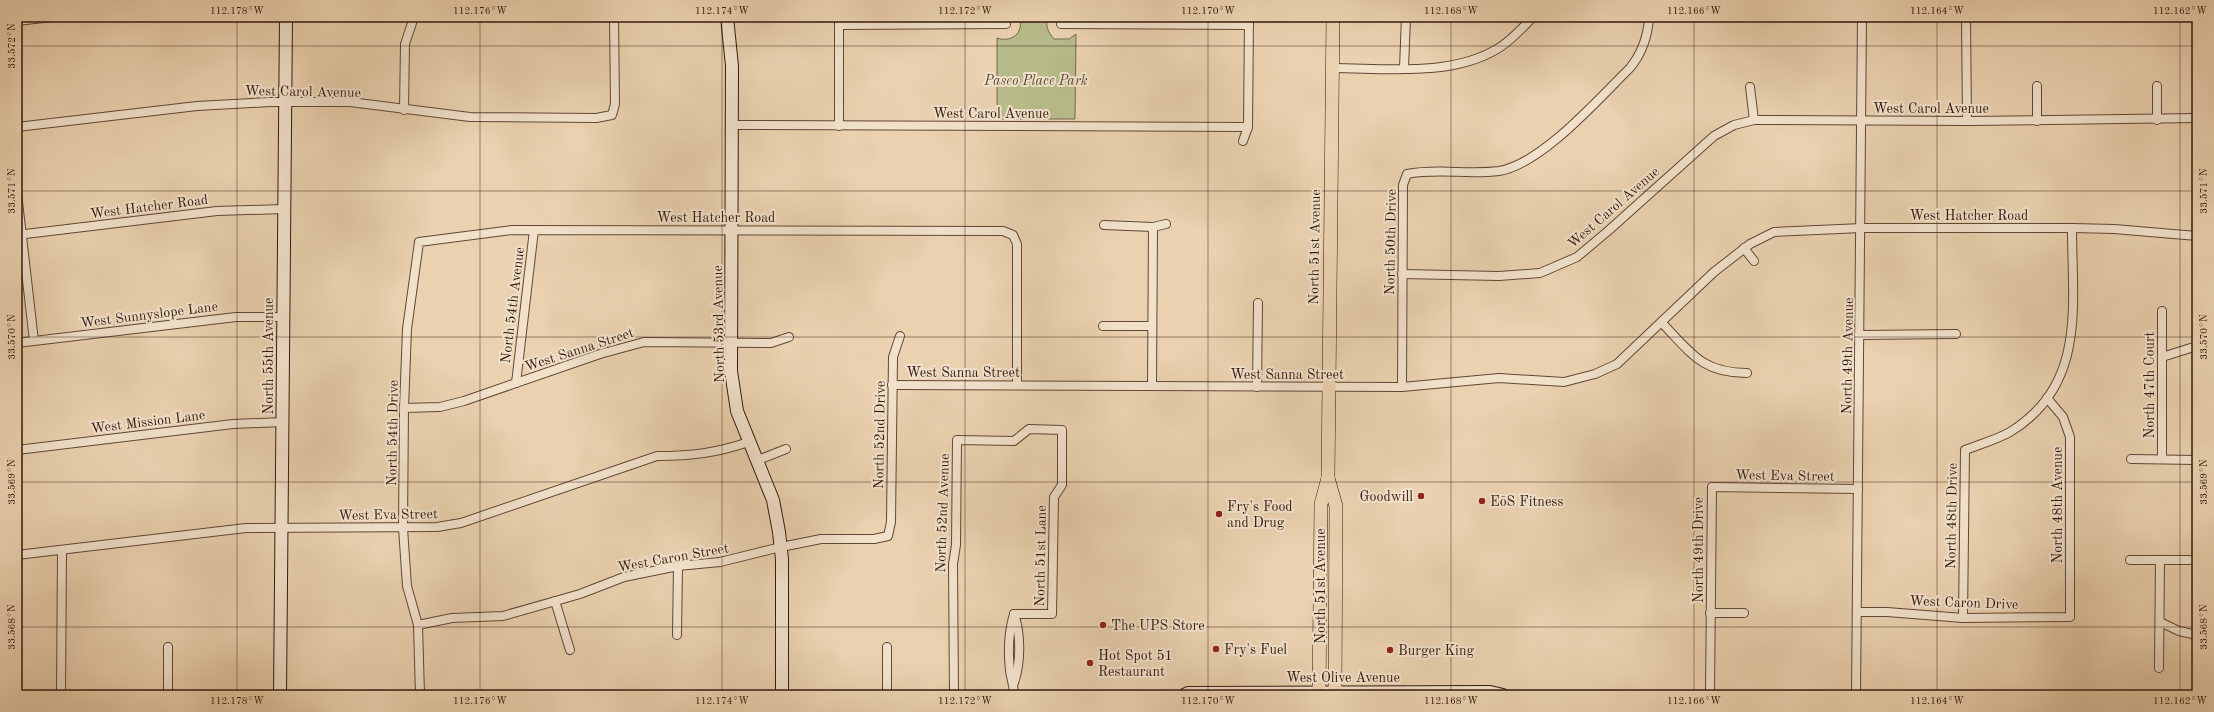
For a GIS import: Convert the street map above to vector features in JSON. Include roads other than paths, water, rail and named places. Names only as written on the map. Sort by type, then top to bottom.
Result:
[{"type":"main road","name":"North 51st Avenue","points":[[1319,693],[1321,504],[1328,478],[1332,17]]},
{"type":"main road","name":"North 51st Avenue","points":[[1328,478],[1336,506],[1335,693]]},
{"type":"street","points":[[17,21],[52,17]]},
{"type":"street","name":"North 55th Avenue","points":[[280,695],[286,17]]},
{"type":"street","points":[[404,110],[405,44],[414,17]]},
{"type":"street","name":"West Carol Avenue","points":[[17,127],[233,103],[286,102],[350,102],[404,110],[470,117],[596,118],[612,115],[615,104],[614,17]]},
{"type":"street","name":"North 53rd Avenue","points":[[727,17],[731,43],[733,126],[731,343],[733,390],[737,411],[773,500],[781,546],[782,695]]},
{"type":"street","points":[[1404,68],[1404,30],[1406,17]]},
{"type":"street","points":[[1332,68],[1452,67],[1468,63],[1497,49],[1533,17]]},
{"type":"street","name":"North 50th Drive","points":[[1402,387],[1403,185],[1407,174],[1419,172],[1475,173],[1500,171],[1526,161],[1557,138],[1630,68],[1638,58],[1645,42],[1649,17]]},
{"type":"street","name":"North 49th Avenue","points":[[1856,695],[1862,228],[1862,17]]},
{"type":"street","points":[[1966,17],[1967,121]]},
{"type":"street","points":[[839,126],[839,21],[1006,24]]},
{"type":"street","points":[[1061,24],[1249,21],[1248,127],[1243,141]]},
{"type":"street","points":[[2037,86],[2037,121]]},
{"type":"street","points":[[2157,86],[2157,120]]},
{"type":"street","points":[[1750,87],[1754,120]]},
{"type":"street","name":"West Carol Avenue","points":[[1402,274],[1499,276],[1540,273],[1577,258],[1714,136],[1734,125],[1754,120],[1862,122],[2157,120],[2197,118]]},
{"type":"street","name":"West Carol Avenue","points":[[733,126],[1248,127]]},
{"type":"street","points":[[17,193],[19,234],[34,341]]},
{"type":"street","name":"West Hatcher Road","points":[[19,234],[217,211],[284,209]]},
{"type":"street","points":[[1104,225],[1153,227],[1166,224]]},
{"type":"street","points":[[1152,386],[1153,227]]},
{"type":"street","name":"West Hatcher Road","points":[[1662,323],[1714,272],[1744,248],[1774,232],[1862,228],[2072,228],[2114,229],[2197,236]]},
{"type":"street","name":"North 48th Drive","points":[[1963,618],[1965,450],[2009,433],[2030,417],[2048,398],[2065,368],[2070,345],[2072,228]]},
{"type":"street","name":"West Hatcher Road","points":[[419,242],[482,233],[534,230],[1003,231],[1013,235],[1017,244],[1017,385]]},
{"type":"street","name":"North 54th Avenue","points":[[516,383],[534,230]]},
{"type":"street","name":"North 54th Drive","points":[[419,242],[408,329],[404,408],[403,528],[407,586],[418,625],[420,695]]},
{"type":"street","points":[[1744,248],[1754,261]]},
{"type":"street","points":[[1257,387],[1258,303]]},
{"type":"street","name":"North 47th Court","points":[[2162,311],[2162,459]]},
{"type":"street","name":"West Sunnyslope Lane","points":[[17,343],[236,317],[283,317]]},
{"type":"street","points":[[1662,323],[1697,359],[1710,367],[1724,372],[1747,373]]},
{"type":"street","name":"West Sanna Street","points":[[892,385],[1402,387],[1499,378],[1564,382],[1594,374],[1617,364],[1662,323]]},
{"type":"street","points":[[1103,326],[1152,326]]},
{"type":"street","points":[[1860,336],[1956,334]]},
{"type":"street","name":"North 52nd Drive","points":[[888,536],[891,522],[893,356],[900,336]]},
{"type":"street","name":"West Sanna Street","points":[[404,408],[440,407],[464,401],[628,345],[644,342],[771,343],[789,337]]},
{"type":"street","points":[[2162,357],[2197,346]]},
{"type":"street","name":"North 48th Avenue","points":[[2048,398],[2062,417],[2070,437],[2070,618]]},
{"type":"street","name":"West Mission Lane","points":[[17,450],[233,424],[283,422]]},
{"type":"street","name":"North 52nd Avenue","points":[[954,695],[953,571],[956,545],[957,440],[1014,441],[1029,430],[1062,430]]},
{"type":"street","name":"North 51st Lane","points":[[1014,695],[1014,683],[1010,663],[1011,626],[1014,614],[1052,614],[1054,497],[1062,485],[1062,430]]},
{"type":"street","name":"West Eva Street","points":[[17,555],[246,528],[437,527],[461,523],[657,456],[690,456],[717,452],[749,442]]},
{"type":"street","points":[[758,460],[786,449]]},
{"type":"street","points":[[2131,459],[2197,460]]},
{"type":"street","name":"West Eva Street","points":[[1712,487],[1858,488]]},
{"type":"street","name":"North 49th Drive","points":[[1710,695],[1712,487]]},
{"type":"street","name":"West Caron Street","points":[[418,625],[452,618],[503,616],[555,601],[624,577],[678,566],[720,562],[781,546],[821,539],[874,539],[888,536]]},
{"type":"street","points":[[61,695],[62,550]]},
{"type":"street","points":[[2130,560],[2197,560]]},
{"type":"street","points":[[2159,668],[2160,560]]},
{"type":"street","points":[[677,635],[678,566]]},
{"type":"street","points":[[555,601],[570,650]]},
{"type":"street","name":"West Caron Drive","points":[[1857,612],[1887,612],[1963,618],[2070,618]]},
{"type":"street","name":"North 49th Drive","points":[[1710,613],[1744,613]]},
{"type":"street","points":[[2160,622],[2179,631],[2197,635]]},
{"type":"street","points":[[168,647],[168,695]]},
{"type":"street","points":[[887,647],[887,695]]},
{"type":"street","name":"West Olive Avenue","points":[[1184,695],[1188,693],[1490,692],[1503,695]]},
{"type":"place","name":"Goodwill","points":[[1421,496]]},
{"type":"place","name":"EōS Fitness","points":[[1482,501]]},
{"type":"place","name":"Fry's Food and Drug","points":[[1219,514]]},
{"type":"place","name":"The UPS Store","points":[[1103,625]]},
{"type":"place","name":"Fry's Fuel","points":[[1216,649]]},
{"type":"place","name":"Burger King","points":[[1390,650]]},
{"type":"place","name":"Hot Spot 51 Restaurant","points":[[1090,663]]},
{"type":"park label","name":"Paseo Place Park","points":[[1036,80]]}]
